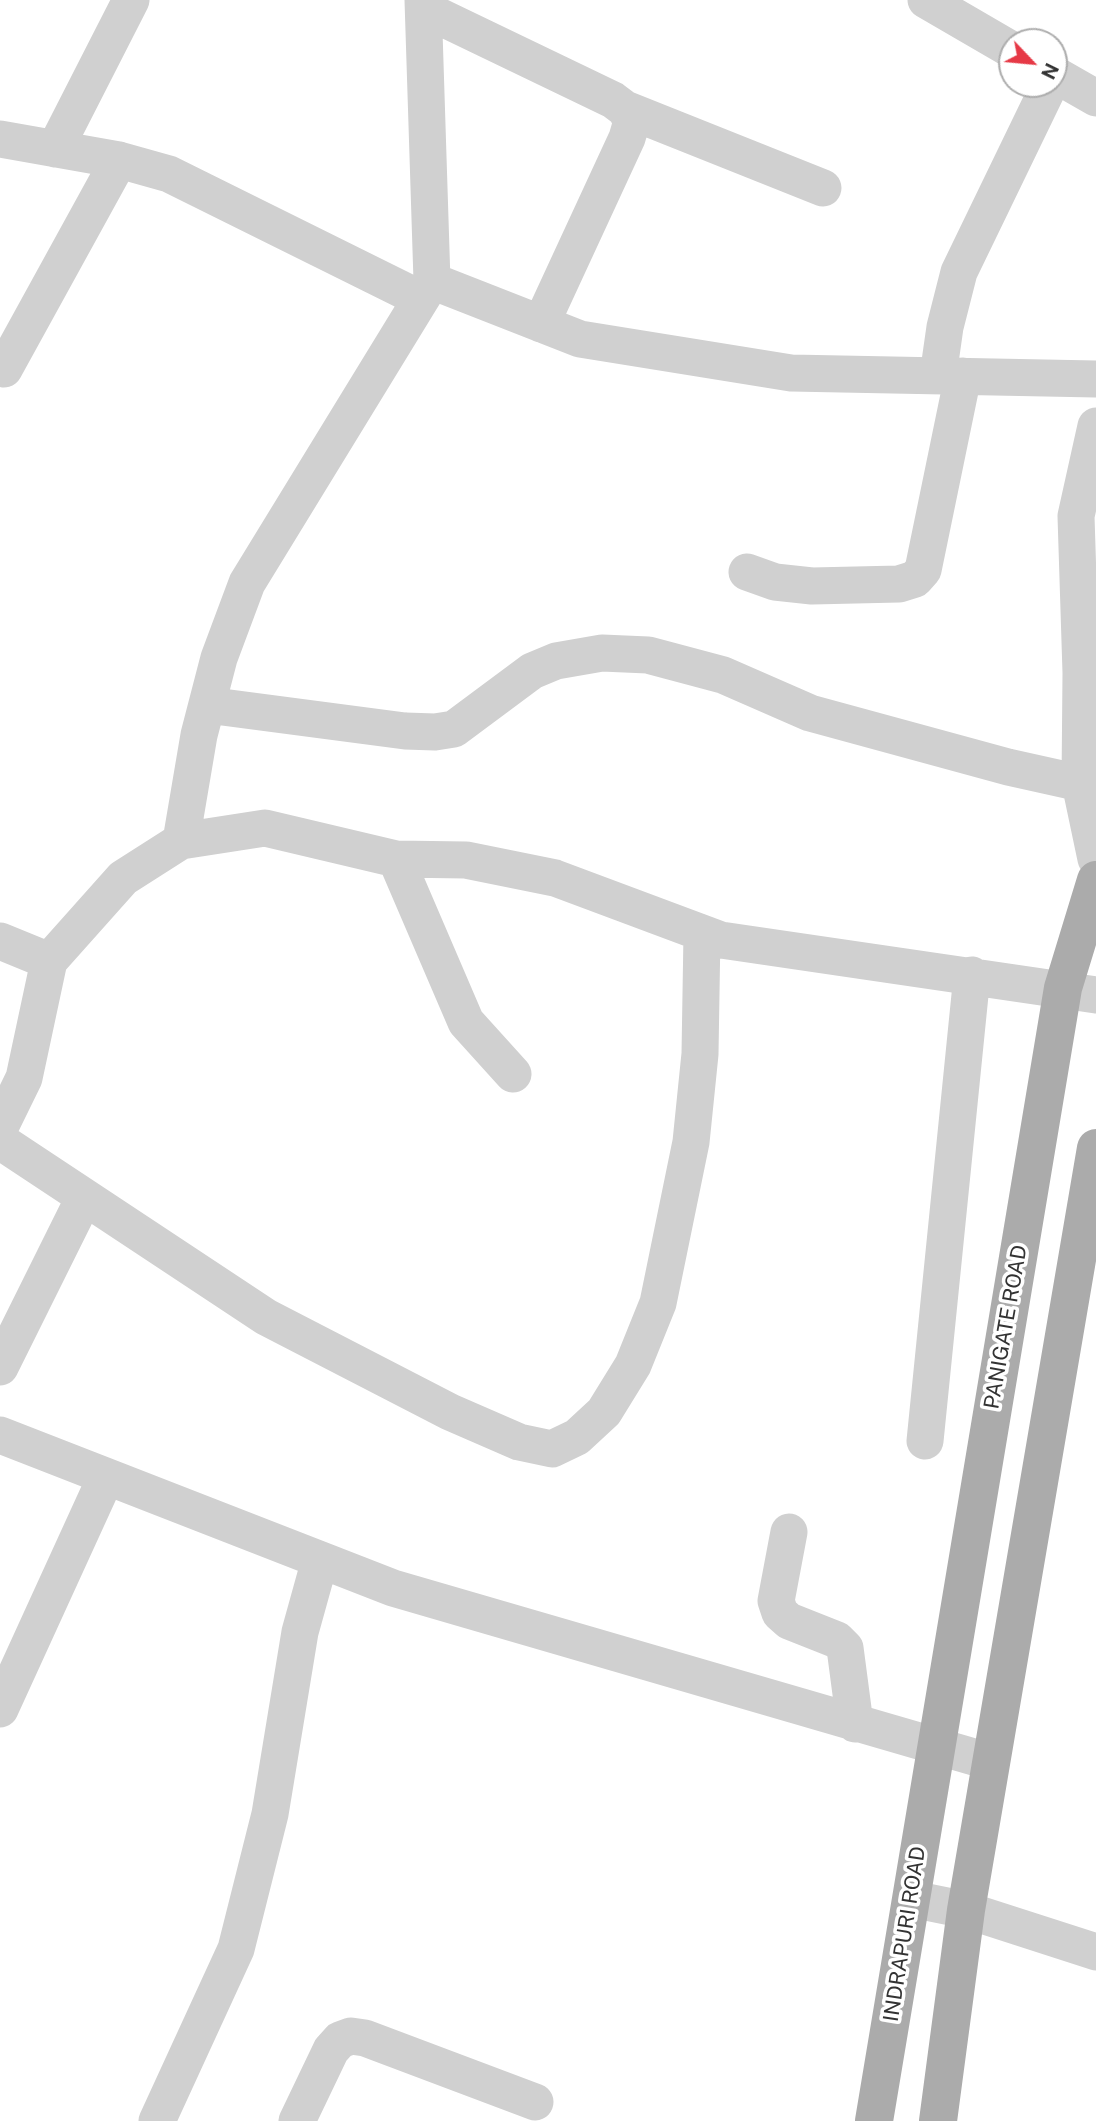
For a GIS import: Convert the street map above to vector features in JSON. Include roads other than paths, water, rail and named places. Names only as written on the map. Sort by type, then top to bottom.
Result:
[{"type":"main road","name":"PANIGATE ROAD","points":[[934,1748],[1079,991],[1091,894]]},
{"type":"main road","points":[[938,2121],[966,1910],[1096,1148]]},
{"type":"main road","name":"INDRAPURI ROAD","points":[[874,2121],[912,1899],[934,1748]]},
{"type":"street","points":[[55,149],[131,0]]},
{"type":"street","points":[[926,0],[998,42]]},
{"type":"street","points":[[181,841],[198,734],[219,658],[247,583],[427,290],[424,4],[625,108],[823,188]]},
{"type":"street","points":[[1068,83],[1096,98]]},
{"type":"street","points":[[747,572],[775,582],[812,586],[899,584],[915,579],[923,569],[951,376],[944,327],[959,272],[1043,98]]},
{"type":"street","points":[[541,324],[627,138],[632,121],[625,108]]},
{"type":"street","points":[[0,139],[119,160],[169,174],[427,290],[541,324],[580,340],[791,373],[1096,379]]},
{"type":"street","points":[[4,369],[119,160]]},
{"type":"street","points":[[1096,426],[1086,518],[1080,783],[1096,859]]},
{"type":"street","points":[[207,705],[405,731],[435,732],[454,729],[532,671],[556,661],[602,653],[648,655],[723,675],[810,713],[1008,768],[1080,783]]},
{"type":"street","points":[[0,1127],[23,1078],[48,961],[123,878],[181,841],[265,828],[396,859],[466,860],[555,878],[721,940],[1079,991]]},
{"type":"street","points":[[396,859],[466,1022],[513,1074]]},
{"type":"street","points":[[0,1141],[266,1317],[450,1412],[519,1442],[552,1449],[577,1437],[604,1412],[633,1365],[658,1303],[691,1142],[700,1054],[702,933]]},
{"type":"street","points":[[0,941],[48,961]]},
{"type":"street","points":[[925,1441],[972,975]]},
{"type":"street","points":[[0,1367],[84,1198]]},
{"type":"street","points":[[0,1435],[393,1588],[934,1748],[991,1762]]},
{"type":"street","points":[[0,1709],[106,1478]]},
{"type":"street","points":[[789,1532],[776,1601],[779,1613],[789,1622],[838,1640],[845,1648],[855,1724]]},
{"type":"street","points":[[158,2121],[236,1950],[272,1803],[300,1632],[320,1560]]},
{"type":"street","points":[[912,1899],[966,1910],[1096,1952]]},
{"type":"street","points":[[297,2121],[331,2049],[340,2040],[351,2036],[365,2038],[535,2102]]}]
